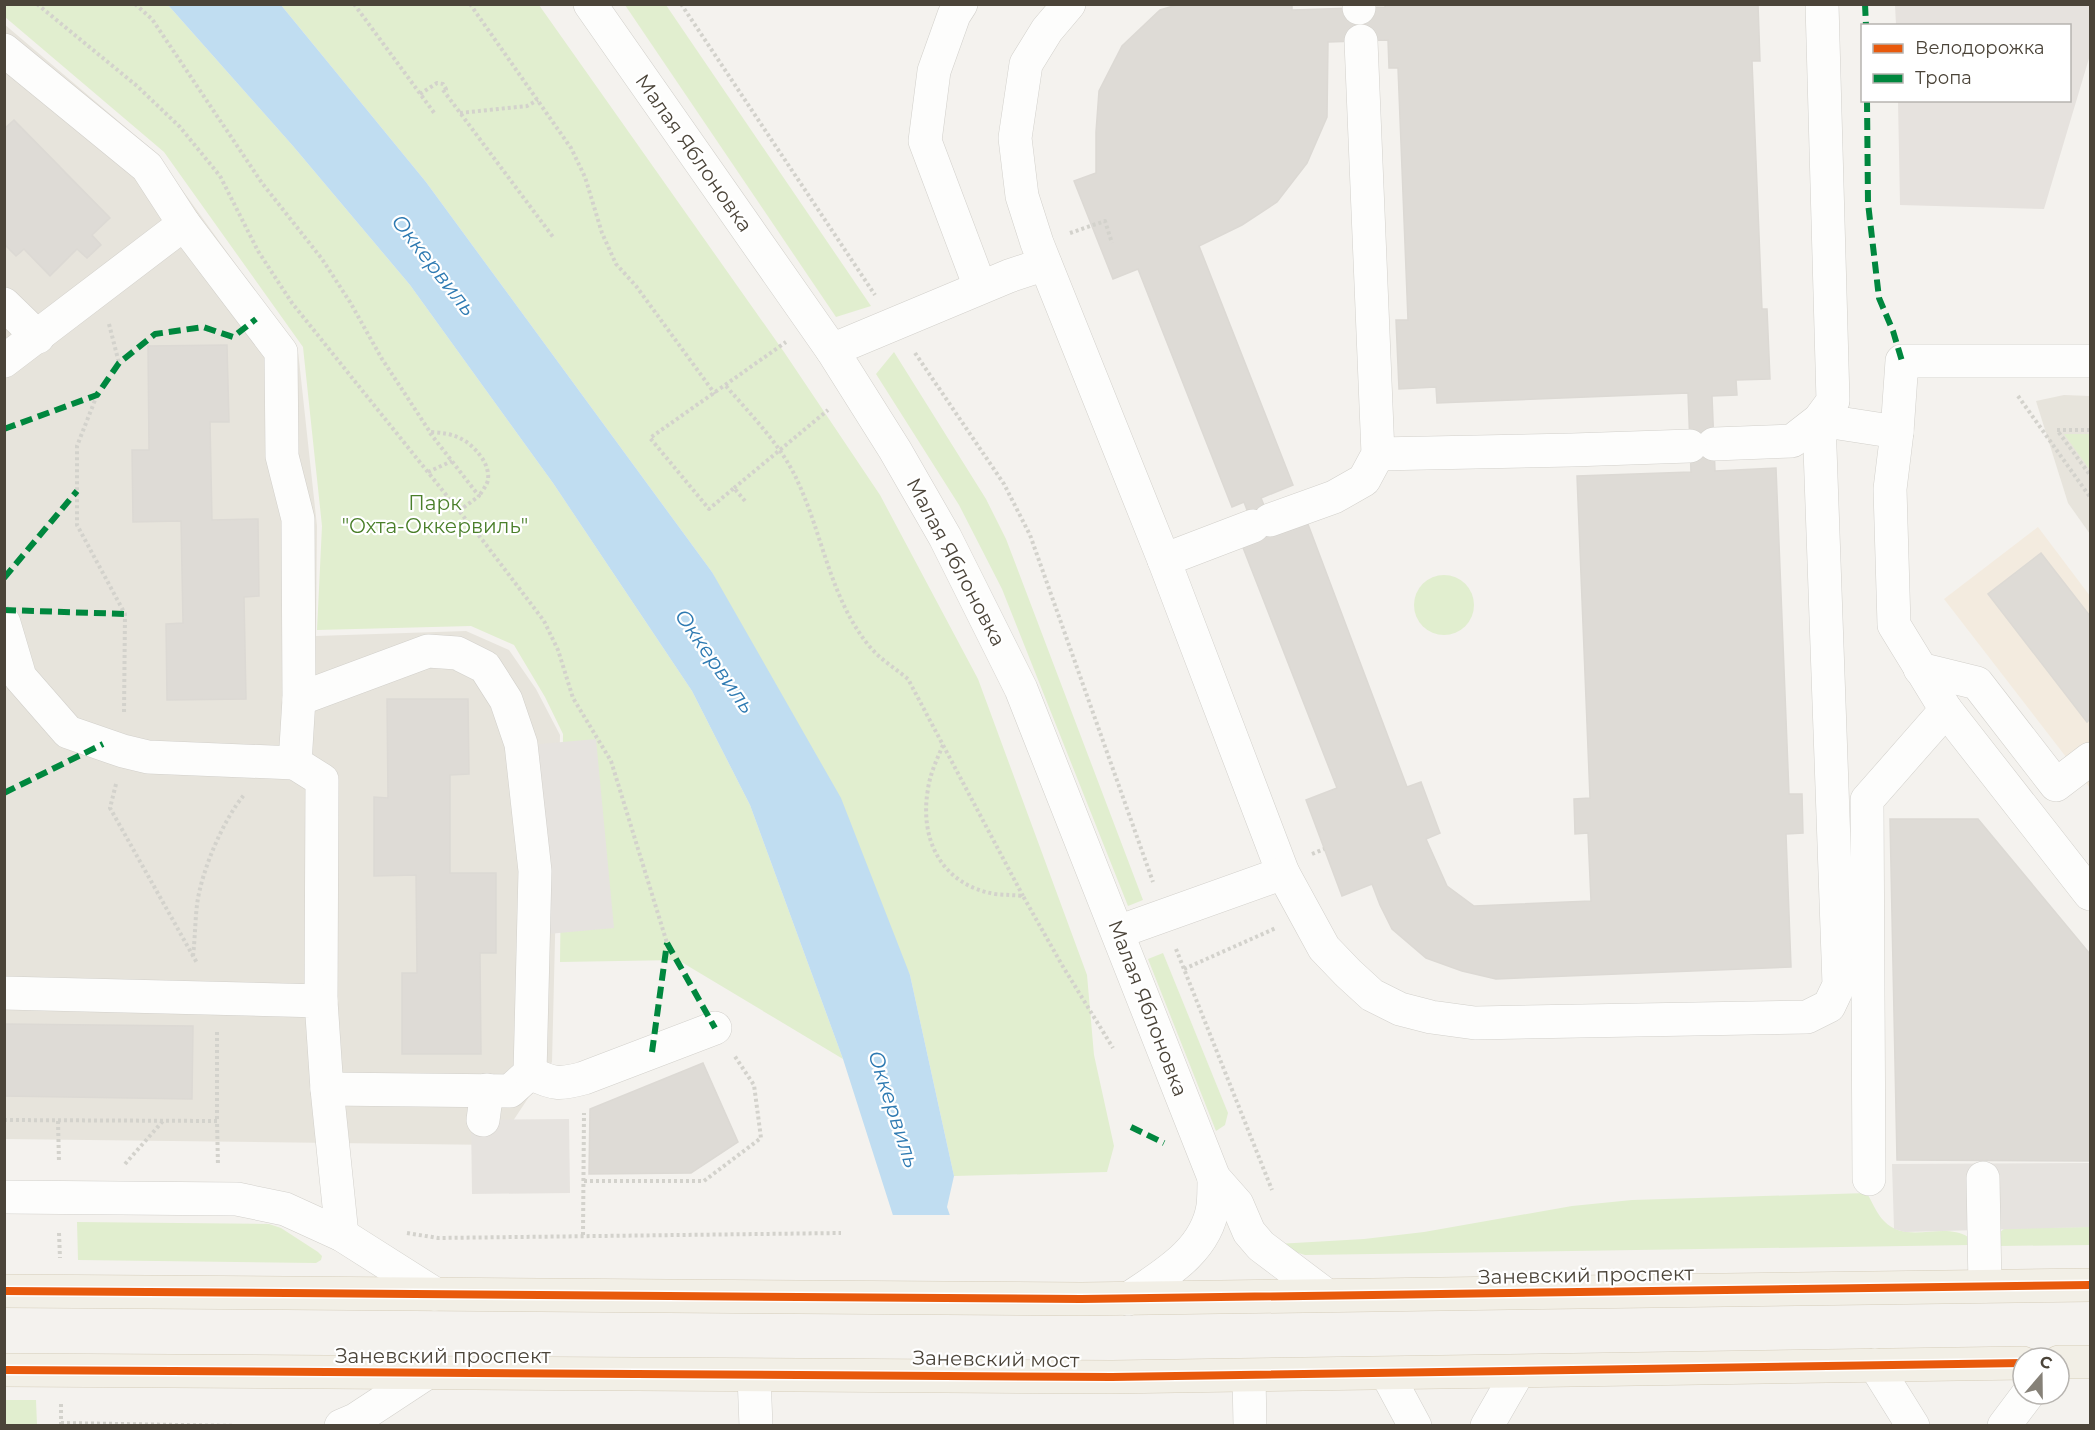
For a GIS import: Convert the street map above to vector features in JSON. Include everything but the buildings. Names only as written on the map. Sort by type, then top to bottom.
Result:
[{"type":"main road","name":"Заневский проспект","points":[[435,1294],[1128,1299],[2091,1286]]},
{"type":"main road","points":[[4,1291],[435,1294]]},
{"type":"main road","points":[[1249,1376],[2011,1362]]},
{"type":"main road","points":[[2071,1362],[2091,1362]]},
{"type":"main road","name":"Заневский проспект","points":[[4,1370],[881,1375]]},
{"type":"main road","name":"Заневский мост","points":[[881,1375],[1249,1376]]},
{"type":"street","name":"Малая Яблоновка","points":[[590,4],[832,350],[895,450],[945,537],[1021,689],[1214,1178],[1238,1204],[1249,1232],[1261,1246],[1326,1295]]},
{"type":"street","points":[[961,4],[954,15],[934,71],[925,141],[980,288]]},
{"type":"street","points":[[1069,4],[1047,30],[1026,64],[1015,138],[1022,196],[1045,264],[1164,560],[1296,864],[1324,948],[1372,995],[1400,1009],[1431,1017],[1475,1023],[1781,1019],[1807,1017],[1829,1006],[1839,985],[1819,420]]},
{"type":"street","points":[[1378,454],[1572,450],[1792,441],[1819,420],[1833,401],[1822,4]]},
{"type":"street","points":[[1164,560],[1334,497],[1364,480],[1378,454],[1361,41]]},
{"type":"street","points":[[4,50],[147,167],[184,224],[281,352],[282,456],[298,519],[299,699],[283,763]]},
{"type":"street","points":[[4,361],[184,224]]},
{"type":"street","points":[[832,350],[980,288],[1045,264]]},
{"type":"street","points":[[4,304],[38,337]]},
{"type":"street","points":[[2091,361],[1902,361],[1890,489],[1894,625],[1946,710],[2091,894]]},
{"type":"street","points":[[1819,420],[1897,432]]},
{"type":"street","points":[[4,623],[20,677],[68,732],[148,757],[283,763],[322,780],[321,1001],[327,1089],[342,1235]]},
{"type":"street","points":[[299,699],[428,651],[457,652],[485,667],[506,700],[521,744],[535,871],[530,1073],[510,1091],[485,1105],[327,1089]]},
{"type":"street","points":[[1920,669],[1977,683],[2056,785],[2091,759]]},
{"type":"street","points":[[1869,1179],[1867,800],[1946,710]]},
{"type":"street","points":[[1118,932],[1165,916],[1296,864]]},
{"type":"street","points":[[4,993],[321,1001]]},
{"type":"street","points":[[530,1073],[546,1081],[563,1084],[715,1028]]},
{"type":"street","name":"Малая Яблоновка","points":[[1128,1299],[1179,1263],[1197,1244],[1213,1207],[1214,1178]]},
{"type":"street","points":[[1983,1178],[1985,1286]]},
{"type":"street","points":[[4,1197],[237,1199],[285,1209],[342,1235],[435,1294]]},
{"type":"street","points":[[1875,1365],[1913,1425]]},
{"type":"street","points":[[341,1425],[356,1420],[428,1372]]},
{"type":"street","points":[[1486,1425],[1518,1372]]},
{"type":"street","points":[[1387,1374],[1415,1425]]},
{"type":"street","points":[[754,1376],[756,1425]]},
{"type":"street","points":[[1249,1376],[1250,1425]]},
{"type":"street","points":[[2004,1425],[2019,1406]]},
{"type":"path","points":[[37,4],[137,86],[180,127],[220,176],[258,252],[292,303],[544,621],[558,650],[573,698],[611,761],[667,943]]},
{"type":"path","points":[[135,4],[152,20],[262,183],[322,259],[350,302],[382,359],[430,432],[478,496]]},
{"type":"path","points":[[354,4],[435,114]]},
{"type":"path","points":[[470,4],[570,148],[585,177],[602,233],[616,264],[636,286],[715,394]]},
{"type":"path","points":[[681,4],[894,324],[1004,484],[1030,536],[1184,969],[1272,1191]]},
{"type":"path","points":[[420,94],[437,83],[443,84],[446,89],[444,91],[553,237]]},
{"type":"path","points":[[460,113],[527,106],[538,100]]},
{"type":"path","points":[[1092,225],[1105,221],[1112,243]]},
{"type":"path","points":[[790,340],[650,438],[709,509],[833,406]]},
{"type":"path","points":[[1993,361],[2091,497]]},
{"type":"path","points":[[726,386],[780,450],[797,480],[847,612],[870,647],[908,680],[1023,896],[1113,1048]]},
{"type":"path","points":[[98,394],[77,446],[77,525],[125,614],[123,751],[110,808],[217,998],[219,1176]]},
{"type":"path","points":[[2091,430],[2058,430],[2091,475]]},
{"type":"path","points":[[430,432],[447,433],[463,438],[474,447],[486,465],[488,482],[478,496],[459,511]]},
{"type":"path","points":[[428,472],[452,461]]},
{"type":"path","points":[[734,488],[745,501]]},
{"type":"path","points":[[943,745],[928,787],[926,804],[926,826],[940,861],[955,877],[977,888],[994,894],[1023,896]]},
{"type":"path","points":[[194,956],[197,903],[212,851],[237,803],[283,763]]},
{"type":"path","points":[[1296,864],[1324,849]]},
{"type":"path","points":[[1184,969],[1233,946]]},
{"type":"path","points":[[584,1181],[704,1181],[761,1138],[754,1085],[715,1028]]},
{"type":"path","points":[[583,1235],[584,1078]]},
{"type":"path","points":[[4,1120],[217,1121]]},
{"type":"path","points":[[121,1168],[163,1121]]},
{"type":"path","points":[[403,1232],[438,1238],[841,1233]]},
{"type":"path","points":[[61,1423],[242,1425]]},
{"type":"shaded area","points":[[1895,5],[2090,5],[2090,55],[2044,209],[1900,205],[1898,102],[2071,102],[2071,24],[1896,24]]},
{"type":"shaded area","points":[[4,24],[155,152],[298,351],[317,526],[316,636],[466,631],[509,650],[536,689],[560,735],[552,1062],[497,1145],[5,1139]]},
{"type":"shaded area","points":[[2064,395],[2090,396],[2090,534],[2068,503],[2036,401]]},
{"type":"shaded area","points":[[2038,527],[2090,596],[2090,788],[1944,599]]},
{"type":"shaded area","points":[[596,739],[614,928],[548,934],[529,745]]},
{"type":"shaded area","points":[[569,1119],[570,1193],[472,1194],[471,1120]]},
{"type":"shaded area","points":[[2090,1163],[2090,1227],[1905,1232],[1894,1229],[1892,1164]]},
{"type":"green space","name":"Парк \"Охта-Оккервиль\"","points":[[5,5],[168,5],[293,146],[410,285],[553,483],[692,691],[750,805],[843,1059],[678,960],[560,962],[563,734],[545,697],[514,645],[471,626],[317,630],[322,526],[303,347],[164,152],[5,17]]},
{"type":"green space","points":[[281,5],[539,5],[784,352],[880,495],[978,679],[1087,975],[1094,1055],[1114,1146],[1107,1172],[954,1176],[910,975],[712,572],[426,182]]},
{"type":"green space","points":[[625,5],[666,5],[871,306],[836,317]]},
{"type":"green space","points":[[894,352],[986,499],[1006,539],[1143,900],[1128,906],[1002,589],[959,505],[876,374]]},
{"type":"green space","points":[[2064,434],[2090,434],[2090,470]]},
{"type":"green space","points":[[1444,575],[1461,580],[1469,588],[1474,605],[1469,622],[1461,630],[1444,635],[1427,630],[1419,622],[1414,605],[1419,588],[1427,580]]},
{"type":"green space","points":[[1163,953],[1228,1113],[1225,1125],[1216,1131],[1148,959]]},
{"type":"green space","points":[[1867,1193],[1881,1218],[1893,1228],[1914,1232],[1958,1233],[1968,1237],[1969,1245],[1305,1255],[1277,1244],[1364,1239],[1424,1232],[1572,1206],[1632,1200]]},
{"type":"green space","points":[[77,1222],[269,1224],[281,1228],[322,1256],[321,1260],[316,1263],[78,1260]]},
{"type":"green space","points":[[2090,1227],[2090,1245],[1999,1246],[1999,1233],[2005,1228]]},
{"type":"green space","points":[[5,1400],[36,1400],[37,1425],[5,1425]]},
{"type":"water","name":"Оккервиль","points":[[168,5],[281,5],[426,182],[712,572],[841,798],[910,975],[954,1176],[947,1207],[1023,1425],[960,1425],[843,1059],[750,805],[692,691],[553,483],[410,285],[293,146]]},
{"type":"pier","points":[[890,1215],[953,1215],[1026,1426],[957,1426]]},
{"type":"marked path","points":[[1865,4],[1866,24]]},
{"type":"marked path","points":[[1867,102],[1868,203],[1879,298],[1893,331],[1902,361]]},
{"type":"marked path","points":[[4,429],[97,395],[119,363],[155,334],[203,327],[233,337],[256,319]]},
{"type":"marked path","points":[[4,578],[77,491]]},
{"type":"marked path","points":[[4,610],[125,614]]},
{"type":"marked path","points":[[4,793],[103,744]]},
{"type":"marked path","points":[[667,943],[715,1028]]},
{"type":"marked path","points":[[652,1052],[667,943]]},
{"type":"marked path","points":[[1131,1127],[1164,1143]]},
{"type":"cycle path","points":[[4,1291],[1081,1299],[2090,1285]]},
{"type":"cycle path","points":[[4,1370],[1112,1377],[2011,1363]]}]
